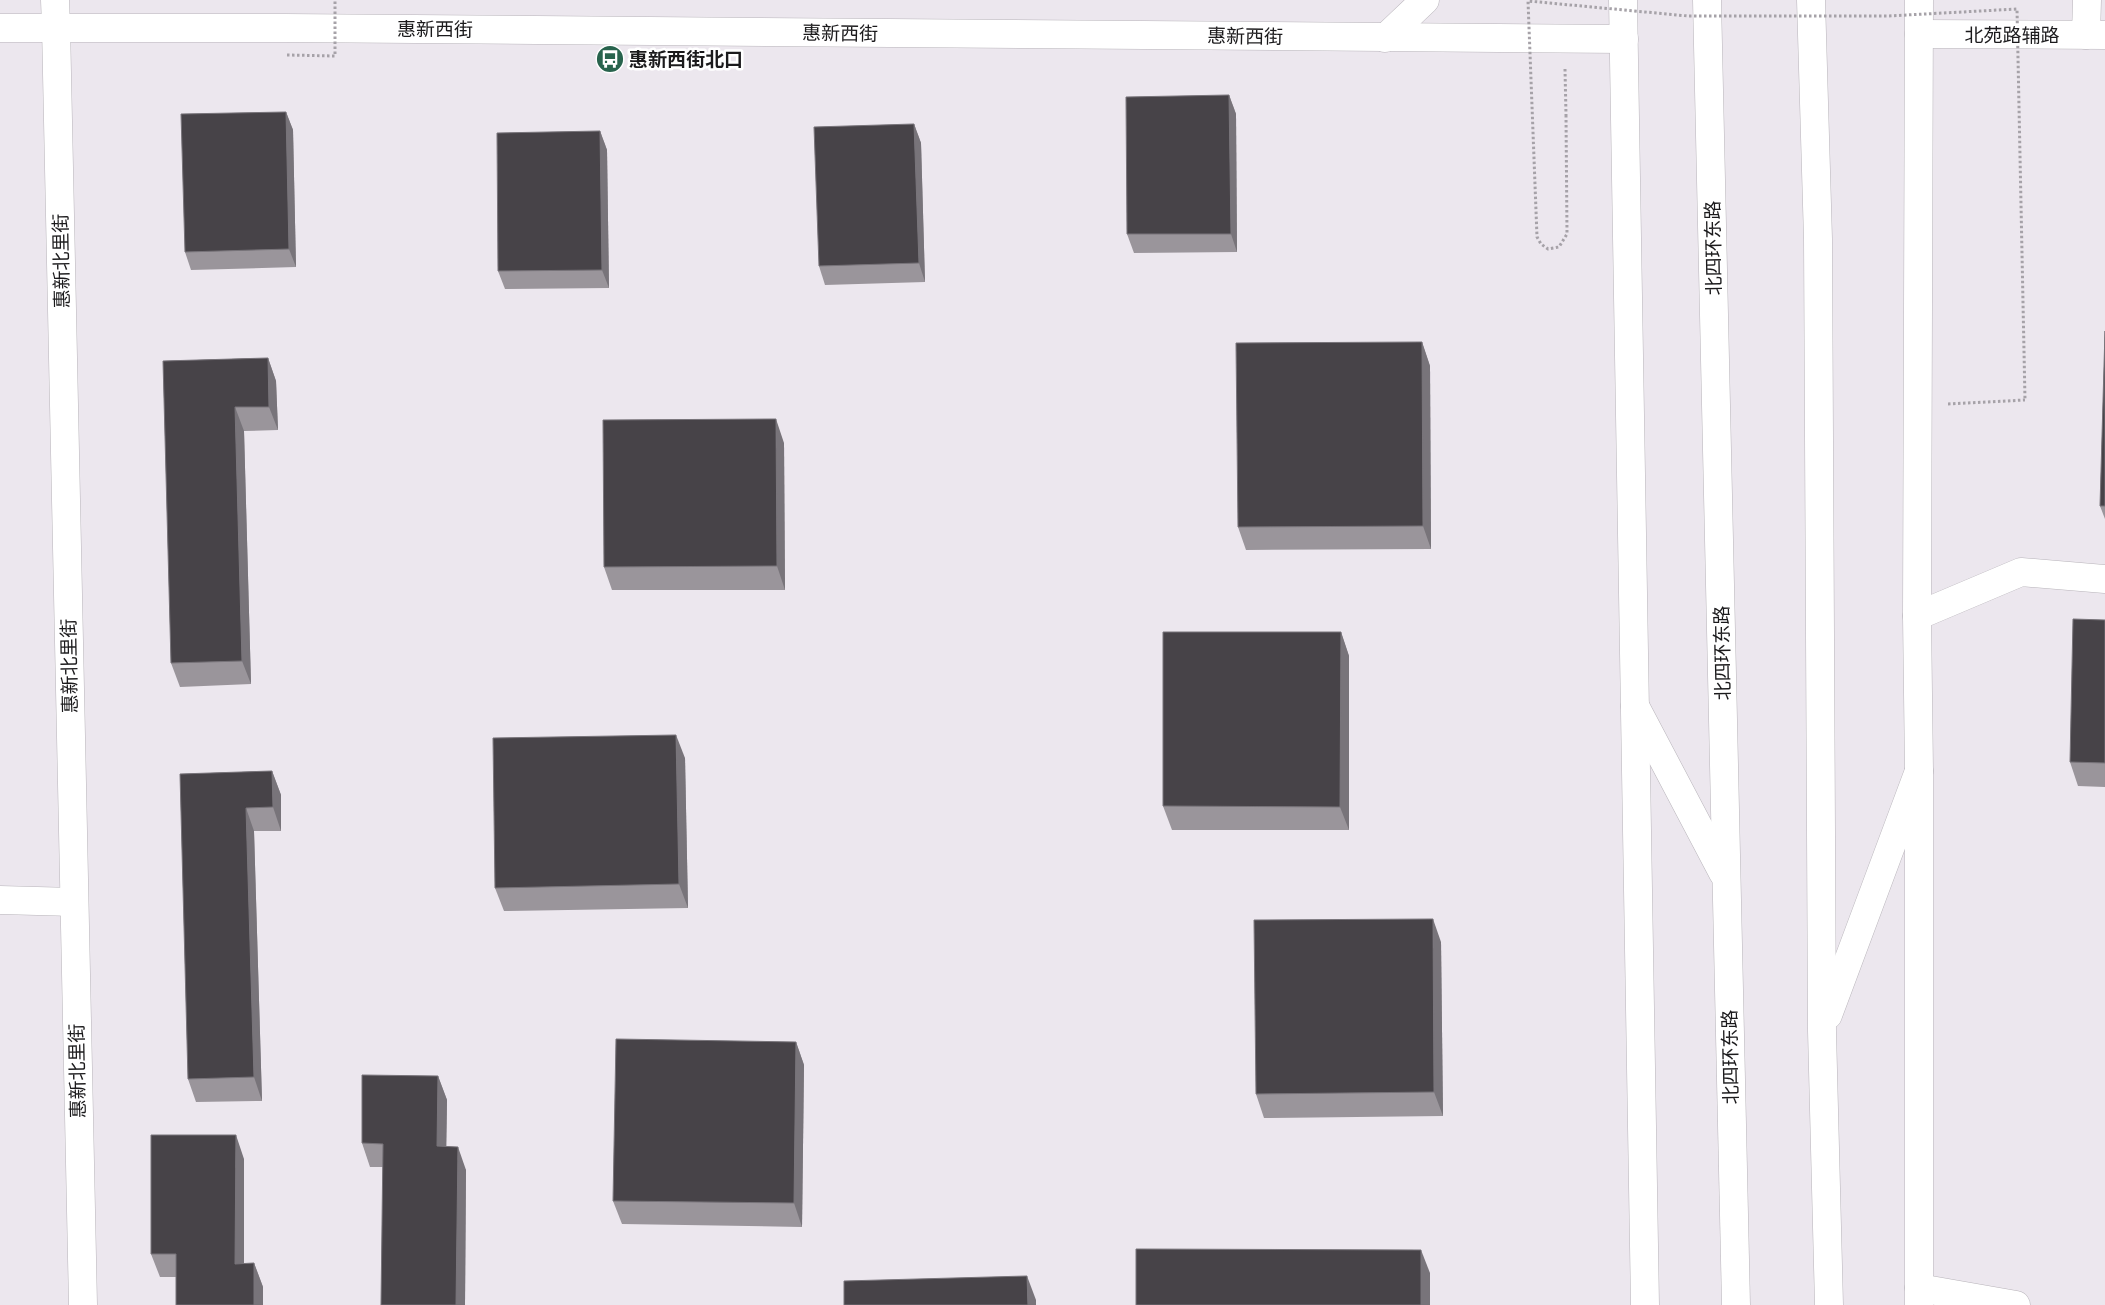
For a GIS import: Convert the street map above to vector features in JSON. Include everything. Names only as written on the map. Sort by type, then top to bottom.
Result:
[{"type":"main road","points":[[1385,38],[1425,0]]},
{"type":"main road","points":[[1623,0],[1645,1305]]},
{"type":"main road","name":"北四环东路","points":[[1707,0],[1736,1305]]},
{"type":"main road","points":[[1811,0],[1818,249],[1822,1030],[1829,1305]]},
{"type":"main road","points":[[1919,0],[1917,616],[1919,772],[1919,1296],[2016,1305]]},
{"type":"main road","points":[[2087,0],[2096,35]]},
{"type":"main road","name":"惠新西街","points":[[0,28],[56,13],[1385,38],[1624,39]]},
{"type":"main road","name":"惠新北里街","points":[[56,13],[83,1305]]},
{"type":"main road","name":"北苑路辅路","points":[[1919,34],[2096,35]]},
{"type":"main road","points":[[1917,616],[2022,572],[2105,579]]},
{"type":"main road","points":[[1635,706],[1726,879]]},
{"type":"main road","points":[[1822,1030],[1919,772]]},
{"type":"main road","points":[[0,900],[74,902]]},
{"type":"path","points":[[286,55],[335,56],[335,0]]},
{"type":"path","points":[[1565,39],[1567,234],[1559,248],[1548,249],[1541,244],[1537,237],[1528,1],[1688,16],[1888,16],[2017,9],[2025,400],[1918,406]]},
{"type":"building","points":[[1229,95],[1231,234],[1127,234],[1126,97]]},
{"type":"building","points":[[286,112],[289,249],[185,252],[181,114]]},
{"type":"building","points":[[914,124],[919,263],[819,266],[814,127]]},
{"type":"building","points":[[600,131],[602,270],[498,271],[497,133]]},
{"type":"building","points":[[2105,331],[2105,506],[2100,506]]},
{"type":"building","points":[[1422,342],[1423,526],[1238,527],[1236,343]]},
{"type":"building","points":[[268,358],[269,407],[235,407],[242,661],[171,663],[163,361]]},
{"type":"building","points":[[776,419],[777,566],[604,567],[603,420]]},
{"type":"building","points":[[2073,619],[2105,620],[2105,763],[2070,762]]},
{"type":"building","points":[[1163,632],[1341,632],[1340,807],[1163,806]]},
{"type":"building","points":[[676,735],[679,884],[495,888],[493,738]]},
{"type":"building","points":[[272,771],[273,807],[246,808],[254,1077],[188,1079],[180,774]]},
{"type":"building","points":[[1433,919],[1434,1092],[1256,1094],[1254,920]]},
{"type":"building","points":[[616,1039],[796,1042],[794,1203],[613,1201]]},
{"type":"building","points":[[362,1075],[438,1076],[437,1146],[458,1147],[456,1305],[381,1305],[383,1144],[362,1143]]},
{"type":"building","points":[[151,1135],[236,1135],[235,1264],[254,1263],[254,1305],[176,1305],[176,1254],[151,1254]]},
{"type":"building","points":[[1136,1249],[1421,1250],[1421,1305],[1136,1305]]},
{"type":"building","points":[[1027,1276],[1028,1305],[844,1305],[844,1281]]},
{"type":"place","name":"惠新西街北口","points":[[610,59]]}]
